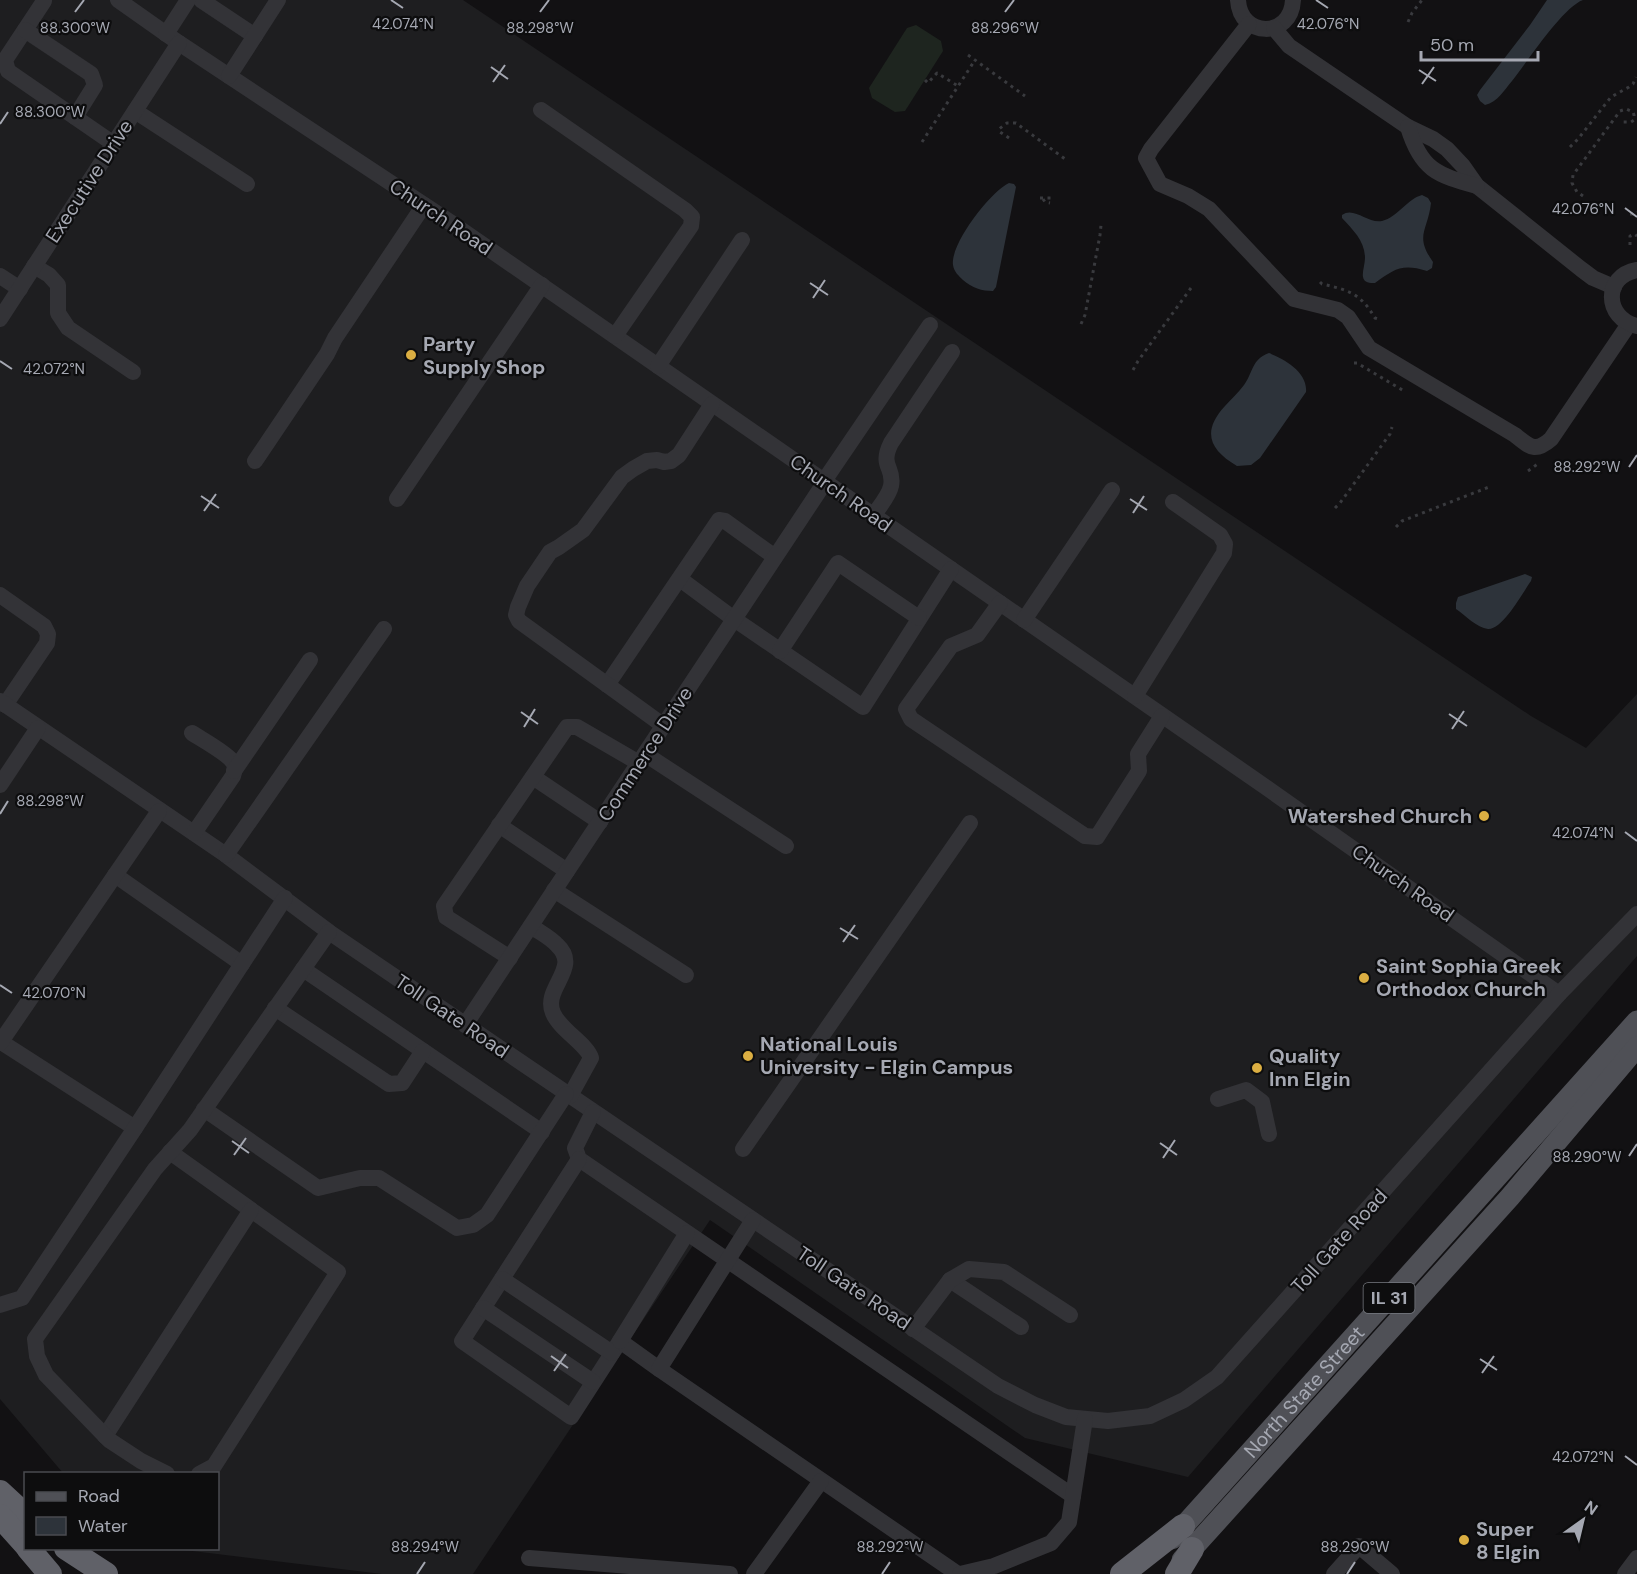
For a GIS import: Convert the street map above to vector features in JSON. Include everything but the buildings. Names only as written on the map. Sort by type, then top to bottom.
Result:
[{"type":"highway","points":[[0,1492],[24,1514]]},
{"type":"highway","points":[[0,1516],[24,1544]]},
{"type":"highway","points":[[1122,1574],[1183,1526]]},
{"type":"highway","points":[[1176,1574],[1192,1549]]},
{"type":"highway","points":[[30,1550],[50,1574]]},
{"type":"highway","points":[[69,1550],[106,1574]]},
{"type":"main road","name":"North State Street","points":[[1140,1574],[1637,1021]]},
{"type":"main road","name":"North State Street","points":[[1170,1574],[1510,1197],[1637,1047]]},
{"type":"street","name":"Executive Drive","points":[[0,319],[135,111],[172,39],[188,0]]},
{"type":"street","points":[[201,0],[255,36]]},
{"type":"street","points":[[229,76],[278,0]]},
{"type":"street","points":[[1238,0],[1239,10],[1249,24],[1266,29],[1283,23],[1289,16],[1293,0]]},
{"type":"street","points":[[44,2],[5,60],[8,71],[114,144]]},
{"type":"street","name":"Church Road","points":[[127,3],[172,39],[424,204],[542,285],[1135,696],[1559,994]]},
{"type":"street","points":[[1249,24],[1146,158],[1160,184],[1188,196],[1209,209],[1294,299],[1338,310],[1348,317],[1369,348],[1515,435],[1526,444],[1536,447],[1543,446],[1551,439],[1633,325],[1622,320],[1616,313],[1612,304],[1612,295],[1619,279],[1626,273],[1637,270]]},
{"type":"street","points":[[1274,28],[1285,43],[1408,127],[1433,139],[1447,149],[1477,186],[1593,278],[1614,286]]},
{"type":"street","points":[[25,30],[90,74],[95,84],[75,117]]},
{"type":"street","points":[[541,110],[692,217],[691,226],[615,336]]},
{"type":"street","points":[[135,111],[246,184]]},
{"type":"street","points":[[1408,127],[1413,144],[1420,156],[1436,171],[1442,176],[1477,186]]},
{"type":"street","points":[[255,461],[424,204]]},
{"type":"street","points":[[658,366],[741,240]]},
{"type":"street","points":[[34,266],[58,285],[58,313],[68,328],[133,372]]},
{"type":"street","points":[[0,276],[20,289]]},
{"type":"street","points":[[397,499],[542,285]]},
{"type":"street","name":"Commerce Drive","points":[[465,1025],[930,325]]},
{"type":"street","points":[[873,516],[889,492],[891,484],[885,461],[891,443],[952,352]]},
{"type":"street","points":[[664,726],[519,621],[516,615],[527,586],[550,552],[583,530],[622,477],[647,461],[671,461],[679,455],[712,404]]},
{"type":"street","points":[[1024,620],[1112,490]]},
{"type":"street","points":[[1135,696],[1224,553],[1225,544],[1221,536],[1173,502]]},
{"type":"street","points":[[607,685],[719,520],[725,521],[775,557]]},
{"type":"street","points":[[780,651],[838,563],[919,618]]},
{"type":"street","points":[[680,579],[734,619],[863,707],[951,569]]},
{"type":"street","points":[[0,595],[44,626],[48,634],[47,643],[2,703]]},
{"type":"street","points":[[1000,603],[977,635],[951,646],[906,709],[911,719],[1085,836],[1097,837],[1139,771],[1138,754],[1162,716]]},
{"type":"street","points":[[226,855],[384,629]]},
{"type":"street","points":[[194,833],[310,660]]},
{"type":"street","name":"Toll Gate Road","points":[[2,703],[226,855],[329,932],[998,1386],[1035,1405],[1066,1417],[1108,1420],[1150,1416],[1184,1400],[1217,1377],[1559,994],[1637,914]]},
{"type":"street","points":[[510,958],[446,917],[444,906],[567,727],[577,727],[642,758],[786,846]]},
{"type":"street","points":[[0,785],[38,729]]},
{"type":"street","points":[[192,733],[228,757],[233,762],[234,771]]},
{"type":"street","points":[[533,777],[600,822]]},
{"type":"street","points":[[135,1128],[1,1042],[159,811]]},
{"type":"street","points":[[743,1149],[970,823]]},
{"type":"street","points":[[499,825],[567,871]]},
{"type":"street","points":[[116,875],[242,964]]},
{"type":"street","points":[[554,890],[686,975]]},
{"type":"street","points":[[0,1305],[22,1298],[285,898]]},
{"type":"street","points":[[204,1110],[318,1188],[360,1178],[379,1178],[457,1228],[473,1225],[487,1215],[591,1058],[589,1051],[561,1025],[552,1011],[551,996],[566,967],[564,956],[558,945],[531,926]]},
{"type":"street","points":[[165,1472],[141,1461],[105,1436],[46,1375],[37,1356],[35,1340],[155,1169],[190,1130],[329,932]]},
{"type":"street","points":[[303,969],[542,1132]]},
{"type":"street","points":[[275,1008],[389,1084],[402,1083],[423,1051]]},
{"type":"street","points":[[1218,1099],[1246,1090],[1262,1102],[1269,1134]]},
{"type":"street","points":[[593,1112],[575,1148],[579,1159],[1073,1496]]},
{"type":"street","points":[[170,1152],[338,1272],[214,1466],[202,1472]]},
{"type":"street","points":[[579,1159],[462,1341],[571,1417],[687,1233]]},
{"type":"street","points":[[105,1436],[251,1210]]},
{"type":"street","points":[[659,1369],[753,1220]]},
{"type":"street","points":[[914,1329],[950,1280],[969,1269],[1004,1272],[1070,1315]]},
{"type":"street","points":[[502,1279],[616,1347],[659,1369],[959,1574],[994,1566],[1051,1543],[1069,1522],[1085,1419]]},
{"type":"street","points":[[950,1280],[1021,1327]]},
{"type":"street","points":[[483,1308],[593,1382]]},
{"type":"street","points":[[754,1574],[821,1481]]},
{"type":"street","points":[[1334,1574],[1359,1546],[1392,1574]]},
{"type":"street","points":[[529,1558],[730,1574]]},
{"type":"street","points":[[1625,1574],[1637,1558]]},
{"type":"path","points":[[1408,22],[1422,0]]},
{"type":"path","points":[[968,55],[1025,96]]},
{"type":"path","points":[[922,142],[975,60]]},
{"type":"path","points":[[925,80],[928,82],[937,73],[958,86]]},
{"type":"path","points":[[1570,147],[1611,97],[1633,84],[1636,77],[1637,80]]},
{"type":"path","points":[[1583,196],[1577,192],[1572,183],[1573,175],[1620,111],[1630,110],[1634,115],[1634,120],[1623,122]]},
{"type":"path","points":[[1009,138],[999,129],[1007,123],[1016,123],[1065,159]]},
{"type":"path","points":[[1050,203],[1041,198],[1053,198]]},
{"type":"path","points":[[1630,214],[1637,212]]},
{"type":"path","points":[[1081,324],[1085,315],[1101,225]]},
{"type":"path","points":[[1630,245],[1630,236],[1634,234],[1637,236]]},
{"type":"path","points":[[1320,282],[1322,285],[1346,289],[1367,304],[1375,318],[1378,319]]},
{"type":"path","points":[[1133,370],[1191,288]]},
{"type":"path","points":[[1354,363],[1358,363],[1404,391]]},
{"type":"path","points":[[1335,508],[1390,434],[1392,428]]},
{"type":"path","points":[[1528,471],[1543,461]]},
{"type":"path","points":[[1396,527],[1402,521],[1489,487]]},
{"type":"shaded area","points":[[0,0],[463,0],[1531,716],[1586,748],[1637,694],[1637,956],[1188,1477],[1025,1438],[710,1220],[473,1574],[382,1574],[184,1550],[219,1550],[219,1472],[62,1472],[0,1399]]},
{"type":"shaded area","points":[[916,25],[941,41],[943,51],[905,111],[895,112],[872,98],[869,88],[907,28]]},
{"type":"water","points":[[1547,0],[1583,0],[1556,24],[1500,95],[1485,105],[1477,95]]},
{"type":"water","points":[[1009,183],[1016,187],[996,287],[993,291],[981,290],[966,283],[957,274],[953,265],[954,256],[958,244],[973,219],[992,196]]},
{"type":"water","points":[[1422,195],[1431,203],[1423,239],[1427,253],[1433,262],[1432,268],[1427,271],[1411,268],[1399,269],[1375,283],[1366,282],[1363,275],[1365,258],[1363,246],[1342,215],[1351,213],[1382,221],[1393,216],[1412,200]]},
{"type":"water","points":[[1269,353],[1299,372],[1306,385],[1306,392],[1260,458],[1251,465],[1237,466],[1220,454],[1215,447],[1211,432],[1213,424],[1225,406],[1244,385],[1259,359]]},
{"type":"water","points":[[1525,574],[1532,577],[1531,581],[1506,617],[1494,628],[1488,629],[1480,626],[1456,609],[1458,597]]},
{"type":"place","name":"Party Supply Shop","points":[[411,355]]},
{"type":"place","name":"Watershed Church","points":[[1484,816]]},
{"type":"place","name":"Saint Sophia Greek Orthodox Church","points":[[1364,978]]},
{"type":"place","name":"National Louis University - Elgin Campus","points":[[748,1056]]},
{"type":"place","name":"Quality Inn Elgin","points":[[1257,1068]]},
{"type":"place","name":"Super 8 Elgin","points":[[1464,1540]]}]
